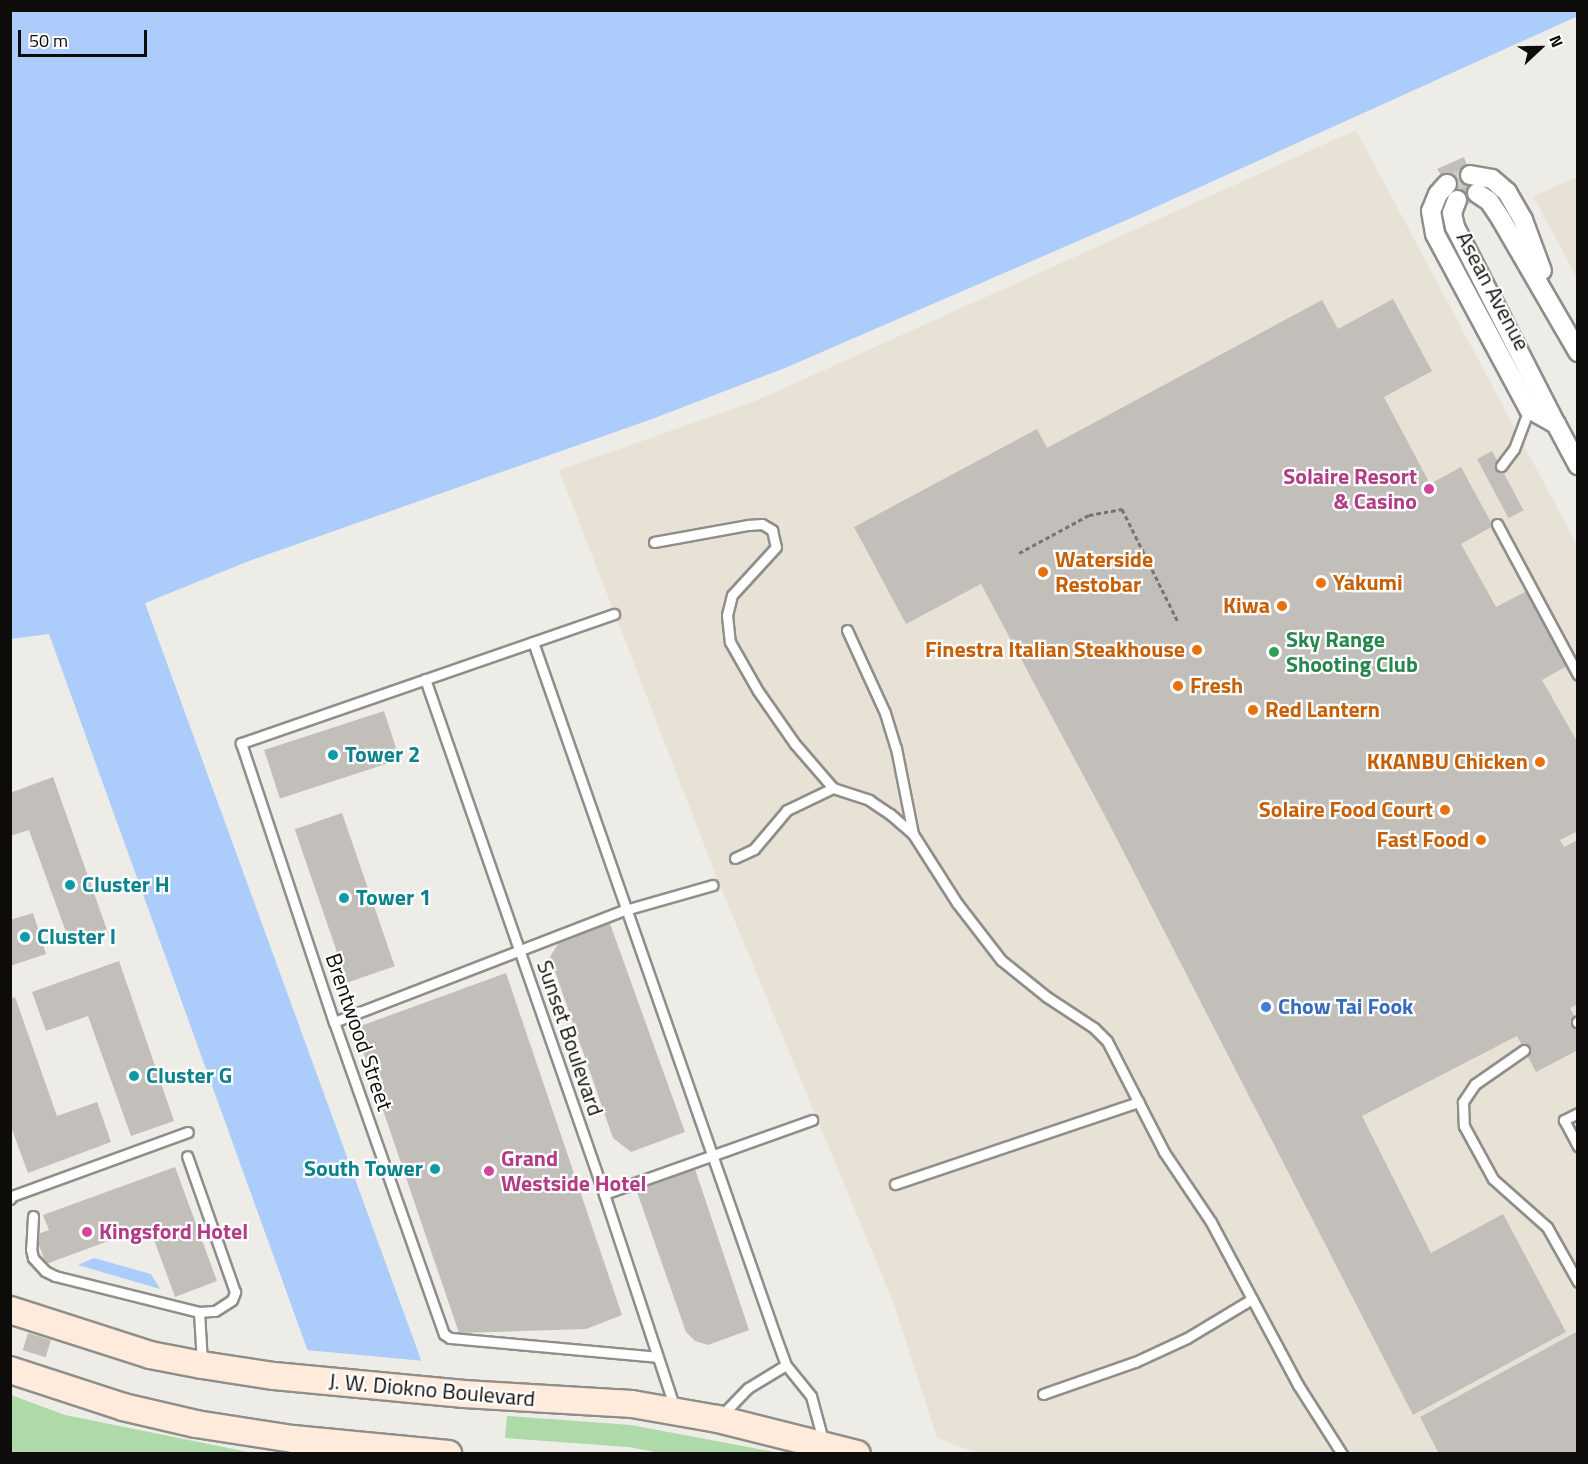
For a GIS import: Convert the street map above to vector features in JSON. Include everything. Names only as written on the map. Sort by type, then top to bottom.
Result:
[{"type":"street","name":"Asean Avenue","points":[[1474,184],[1492,179],[1512,199],[1528,232],[1556,312],[1578,352]]},
{"type":"street","name":"Asean Avenue","points":[[1542,416],[1455,227],[1452,192],[1438,194],[1431,211],[1435,234],[1542,416],[1578,465]]},
{"type":"street","name":"J. W. Diokno Boulevard","points":[[10,1310],[150,1355],[202,1365],[274,1376],[464,1394],[632,1404],[718,1419],[857,1454]]},
{"type":"street","points":[[10,1370],[123,1407],[196,1424],[293,1438],[448,1454]]},
{"type":"lane","points":[[1500,466],[1542,416]]},
{"type":"lane","points":[[654,542],[748,525],[762,524],[771,530],[776,547],[772,555],[732,595],[727,615],[730,642],[758,691],[795,744],[832,788],[869,800],[913,834],[957,903],[1001,960],[1047,997],[1094,1028],[1107,1041],[1164,1152],[1211,1222],[1298,1385],[1342,1454]]},
{"type":"lane","points":[[1497,524],[1578,675]]},
{"type":"lane","points":[[425,679],[614,614]]},
{"type":"lane","points":[[847,630],[885,713],[896,748],[913,834]]},
{"type":"lane","points":[[533,642],[786,1365],[811,1396],[825,1445]]},
{"type":"lane","name":"Brentwood Street","points":[[425,679],[241,743],[334,1022],[444,1334],[450,1338],[472,1341],[657,1357]]},
{"type":"lane","name":"Sunset Boulevard","points":[[425,679],[604,1194],[676,1412]]},
{"type":"lane","points":[[735,858],[754,849],[787,810],[832,788]]},
{"type":"lane","points":[[334,1022],[626,910],[713,885]]},
{"type":"lane","points":[[1524,1050],[1475,1084],[1463,1102],[1464,1126],[1494,1179],[1547,1227],[1578,1282]]},
{"type":"lane","points":[[895,1184],[1138,1102]]},
{"type":"lane","points":[[1578,1113],[1564,1120],[1578,1146]]},
{"type":"lane","points":[[604,1194],[812,1120]]},
{"type":"lane","points":[[10,1199],[12,1196],[188,1132]]},
{"type":"lane","points":[[33,1216],[30,1249],[33,1258],[45,1271],[55,1276],[199,1312],[215,1311],[232,1300],[235,1292],[187,1156]]},
{"type":"lane","points":[[1043,1394],[1135,1362],[1187,1338],[1252,1299]]},
{"type":"lane","points":[[199,1312],[202,1365]]},
{"type":"lane","points":[[718,1419],[748,1388],[786,1365]]},
{"type":"path","points":[[1019,553],[1089,515],[1122,508],[1178,622]]},
{"type":"shaded area","name":"Solaire Resort & Casino","points":[[1356,130],[1577,545],[1577,1453],[979,1454],[937,1438],[894,1304],[719,883],[559,470],[753,402]]},
{"type":"shaded area","points":[[1577,177],[1577,278],[1533,196]]},
{"type":"green space","points":[[11,1395],[65,1415],[253,1453],[11,1453]]},
{"type":"green space","points":[[507,1416],[631,1425],[780,1453],[661,1453],[628,1447],[505,1438]]},
{"type":"water","points":[[1577,10],[1578,16],[1138,215],[785,368],[652,419],[249,561],[145,603],[455,1453],[345,1454],[49,634],[11,639],[10,11]]},
{"type":"water","points":[[94,1258],[151,1274],[160,1289],[78,1265]]},
{"type":"pier","points":[[306,1350],[424,1361],[458,1454],[341,1454]]},
{"type":"building","points":[[1464,157],[1479,199],[1462,207],[1437,169]]},
{"type":"building","points":[[1393,299],[1432,371],[1384,397],[1430,484],[1461,467],[1493,526],[1461,544],[1496,607],[1527,591],[1567,666],[1542,680],[1578,743],[1578,831],[1560,840],[1564,847],[1578,840],[1578,1004],[1570,1008],[1578,1023],[1578,1050],[1536,1072],[1517,1036],[1362,1116],[1431,1253],[1503,1214],[1566,1332],[1413,1415],[1104,814],[981,584],[906,624],[854,527],[1037,429],[1047,448],[1322,300],[1338,329]]},
{"type":"building","points":[[1492,451],[1523,510],[1508,518],[1477,459]]},
{"type":"building","name":"Tower 2","points":[[384,711],[400,760],[280,798],[264,750]]},
{"type":"building","name":"Cluster H","points":[[53,777],[108,933],[71,946],[29,830],[10,836],[10,793]]},
{"type":"building","name":"Tower 1","points":[[342,813],[395,966],[347,982],[295,829]]},
{"type":"building","name":"Cluster I","points":[[33,913],[46,954],[10,966],[10,920]]},
{"type":"building","points":[[609,921],[685,1132],[631,1152],[613,1138],[550,957],[559,942]]},
{"type":"building","name":"Cluster G","points":[[119,961],[174,1121],[131,1136],[88,1016],[46,1031],[32,992]]},
{"type":"building","name":"Grand Westside Hotel","points":[[506,973],[622,1315],[586,1329],[459,1333],[355,1028]]},
{"type":"building","points":[[15,997],[57,1116],[97,1102],[111,1142],[28,1173],[10,1124],[10,999]]},
{"type":"building","name":"Kingsford Hotel","points":[[175,1167],[217,1281],[175,1297],[149,1226],[46,1264],[35,1235],[49,1230],[43,1215]]},
{"type":"building","points":[[695,1169],[749,1330],[708,1345],[695,1341],[686,1332],[636,1189]]},
{"type":"building","points":[[1578,1331],[1578,1454],[1439,1454],[1420,1417]]},
{"type":"building","points":[[28,1333],[51,1340],[46,1357],[23,1350]]},
{"type":"tunnel","points":[[1447,184],[1470,175]]},
{"type":"place","name":"Solaire Resort & Casino","points":[[1429,489]]},
{"type":"place","name":"Waterside Restobar","points":[[1043,572]]},
{"type":"place","name":"Yakumi","points":[[1321,583]]},
{"type":"place","name":"Kiwa","points":[[1282,606]]},
{"type":"place","name":"Finestra Italian Steakhouse","points":[[1197,650]]},
{"type":"place","name":"Sky Range Shooting Club","points":[[1274,652]]},
{"type":"place","name":"Fresh","points":[[1178,686]]},
{"type":"place","name":"Red Lantern","points":[[1253,710]]},
{"type":"place","name":"Tower 2","points":[[333,755]]},
{"type":"place","name":"KKANBU Chicken","points":[[1540,762]]},
{"type":"place","name":"Solaire Food Court","points":[[1445,810]]},
{"type":"place","name":"Fast Food","points":[[1481,840]]},
{"type":"place","name":"Cluster H","points":[[70,885]]},
{"type":"place","name":"Tower 1","points":[[344,898]]},
{"type":"place","name":"Cluster I","points":[[25,937]]},
{"type":"place","name":"Chow Tai Fook","points":[[1266,1007]]},
{"type":"place","name":"Cluster G","points":[[134,1076]]},
{"type":"place","name":"South Tower","points":[[435,1169]]},
{"type":"place","name":"Grand Westside Hotel","points":[[489,1171]]},
{"type":"place","name":"Kingsford Hotel","points":[[87,1232]]}]
